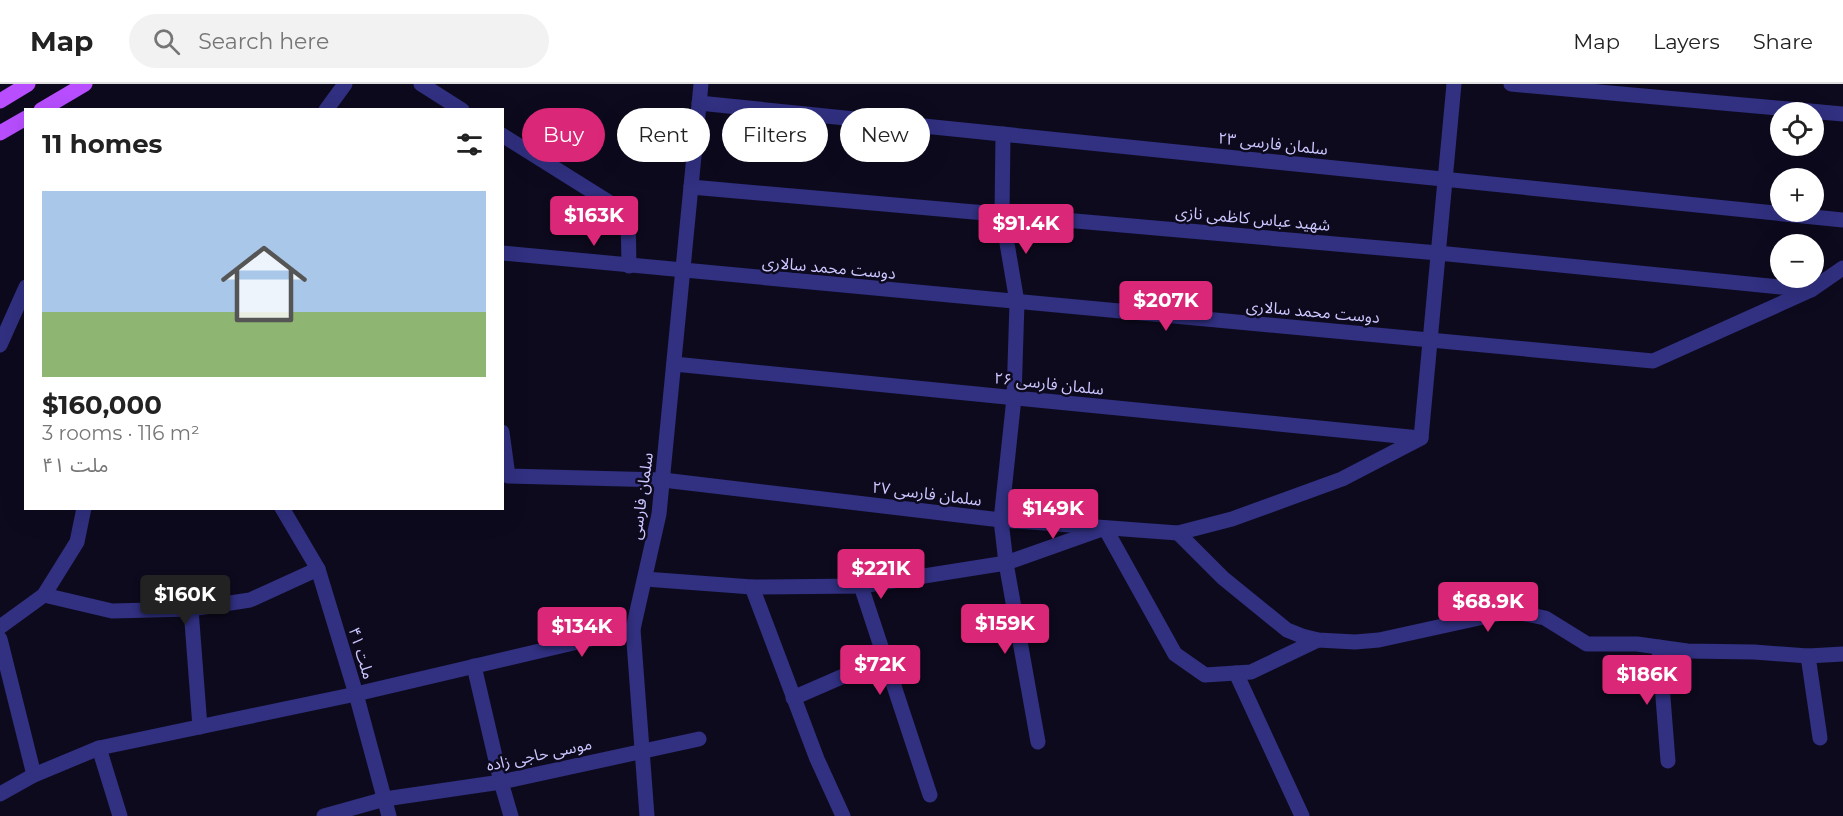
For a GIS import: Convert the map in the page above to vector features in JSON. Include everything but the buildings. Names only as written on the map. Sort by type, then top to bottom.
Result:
[{"type":"main road","points":[[0,101],[28,84]]},
{"type":"main road","points":[[44,108],[85,84]]},
{"type":"main road","points":[[0,133],[24,119]]},
{"type":"street","points":[[327,108],[345,84]]},
{"type":"street","points":[[421,84],[459,108]]},
{"type":"street","name":"سلمان فارسی","points":[[647,816],[633,629],[659,514],[701,84]]},
{"type":"street","points":[[1421,438],[1454,84]]},
{"type":"street","points":[[1511,84],[1843,114]]},
{"type":"street","name":"سلمان فارسی ۲۳","points":[[699,103],[1843,220]]},
{"type":"street","points":[[1003,134],[1002,214],[1017,302],[1014,398],[1001,520],[1006,563],[1038,742]]},
{"type":"street","points":[[504,136],[628,214],[629,266]]},
{"type":"street","name":"شهید عباس کاظمی نازی","points":[[691,187],[1438,253],[1811,290]]},
{"type":"street","name":"دوست محمد سالاری","points":[[504,253],[683,272],[1653,361],[1811,290]]},
{"type":"street","points":[[1811,290],[1843,268]]},
{"type":"street","points":[[0,345],[24,291]]},
{"type":"street","name":"سلمان فارسی ۲۶","points":[[674,364],[1421,438]]},
{"type":"street","name":"سلمان فارسی ۲۷","points":[[504,447],[508,476],[663,480],[1001,520],[1178,533],[1232,519],[1342,478],[1421,438]]},
{"type":"street","points":[[0,627],[44,595],[77,542],[84,510]]},
{"type":"street","name":"ملت ۴۱","points":[[283,510],[318,569],[356,694],[389,816]]},
{"type":"street","points":[[645,579],[752,586],[861,586],[1006,563],[1105,528],[1175,654],[1205,675],[1251,672],[1318,640]]},
{"type":"street","points":[[1178,533],[1223,578],[1287,630],[1318,640],[1355,642],[1379,640],[1511,611],[1545,618],[1587,644],[1637,644],[1687,651],[1808,656],[1843,654]]},
{"type":"street","points":[[44,595],[112,611],[191,609],[250,600],[318,569]]},
{"type":"street","points":[[752,586],[817,759],[843,816]]},
{"type":"street","points":[[861,586],[930,795]]},
{"type":"street","points":[[191,609],[200,727]]},
{"type":"street","points":[[0,794],[34,775],[99,748],[356,694],[633,629]]},
{"type":"street","points":[[0,639],[34,775]]},
{"type":"street","points":[[1659,647],[1668,761]]},
{"type":"street","points":[[1808,656],[1820,738]]},
{"type":"street","points":[[793,698],[885,658]]},
{"type":"street","points":[[474,666],[511,816]]},
{"type":"street","points":[[1236,673],[1302,816]]},
{"type":"street","name":"موسی حاجی زاده","points":[[324,816],[385,799],[501,782],[699,739]]},
{"type":"street","points":[[99,748],[120,816]]}]
